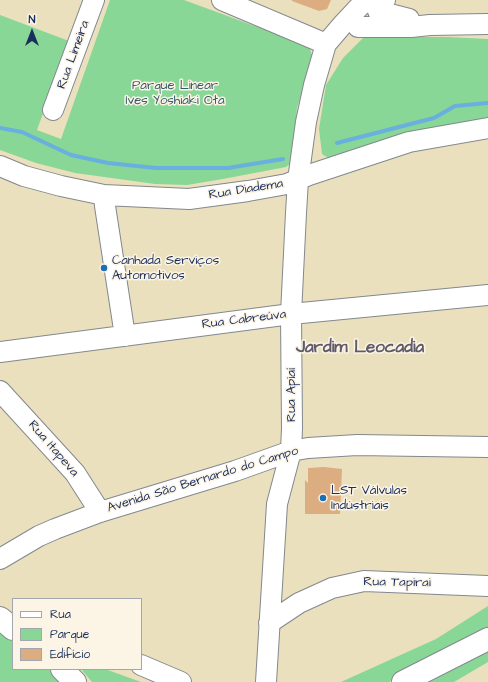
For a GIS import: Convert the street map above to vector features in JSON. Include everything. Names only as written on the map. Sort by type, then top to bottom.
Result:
[{"type":"main road","points":[[403,682],[488,639]]},
{"type":"main road","points":[[63,670],[75,682]]},
{"type":"street","name":"Rua Limeira","points":[[53,110],[94,0]]},
{"type":"street","points":[[222,0],[330,49],[344,23],[368,10],[411,26],[488,24]]},
{"type":"street","name":"Rua Apiaí","points":[[266,682],[277,504],[291,451],[292,314],[298,180],[306,122],[314,85],[330,49]]},
{"type":"street","name":"Rua Diadema","points":[[0,166],[31,178],[104,195],[189,199],[287,184],[309,175],[409,142],[488,128]]},
{"type":"street","points":[[104,195],[125,336]]},
{"type":"street","name":"Rua Cabreúva","points":[[0,352],[292,314],[488,295]]},
{"type":"street","name":"Rua Itapeva","points":[[0,391],[75,473],[100,512]]},
{"type":"street","name":"Avenida São Bernardo do Campo","points":[[0,559],[55,528],[100,512],[291,451],[308,448],[357,445],[488,447]]},
{"type":"street","name":"Rua Tapirai","points":[[269,623],[299,603],[332,588],[364,581],[488,586]]},
{"type":"street","points":[[142,665],[181,682]]},
{"type":"green space","name":"Parque Linear Ives Yoshiaki Ota","points":[[110,0],[184,0],[309,46],[313,58],[297,108],[293,158],[291,163],[286,167],[187,185],[155,184],[75,173],[36,163],[0,150],[0,15],[69,41],[37,130],[61,139]]},
{"type":"green space","points":[[364,37],[448,37],[488,39],[488,121],[333,161],[322,154],[319,129],[326,85],[343,58]]},
{"type":"green space","points":[[488,606],[488,630],[389,682],[341,682],[436,639]]},
{"type":"green space","points":[[0,632],[3,632],[12,639],[12,670],[50,670],[64,682],[0,682]]},
{"type":"green space","points":[[488,647],[488,662],[454,682],[421,682]]},
{"type":"green space","points":[[82,670],[108,670],[141,682],[92,682]]},
{"type":"building","points":[[292,0],[331,0],[327,9],[319,11]]},
{"type":"building","name":"LST Válvulas Indústriais","points":[[324,467],[342,469],[340,514],[305,514],[305,480],[308,483],[308,468]]},
{"type":"waterway","points":[[337,143],[434,118],[455,106],[488,103]]},
{"type":"waterway","points":[[0,128],[22,132],[71,155],[108,163],[156,168],[228,168],[283,159]]},
{"type":"place","name":"Canhada Serviços Automotivos","points":[[104,268]]},
{"type":"place","name":"LST Válvulas Indústriais","points":[[323,498]]},
{"type":"district","name":"Jardim Leocadia","points":[[360,348]]}]
